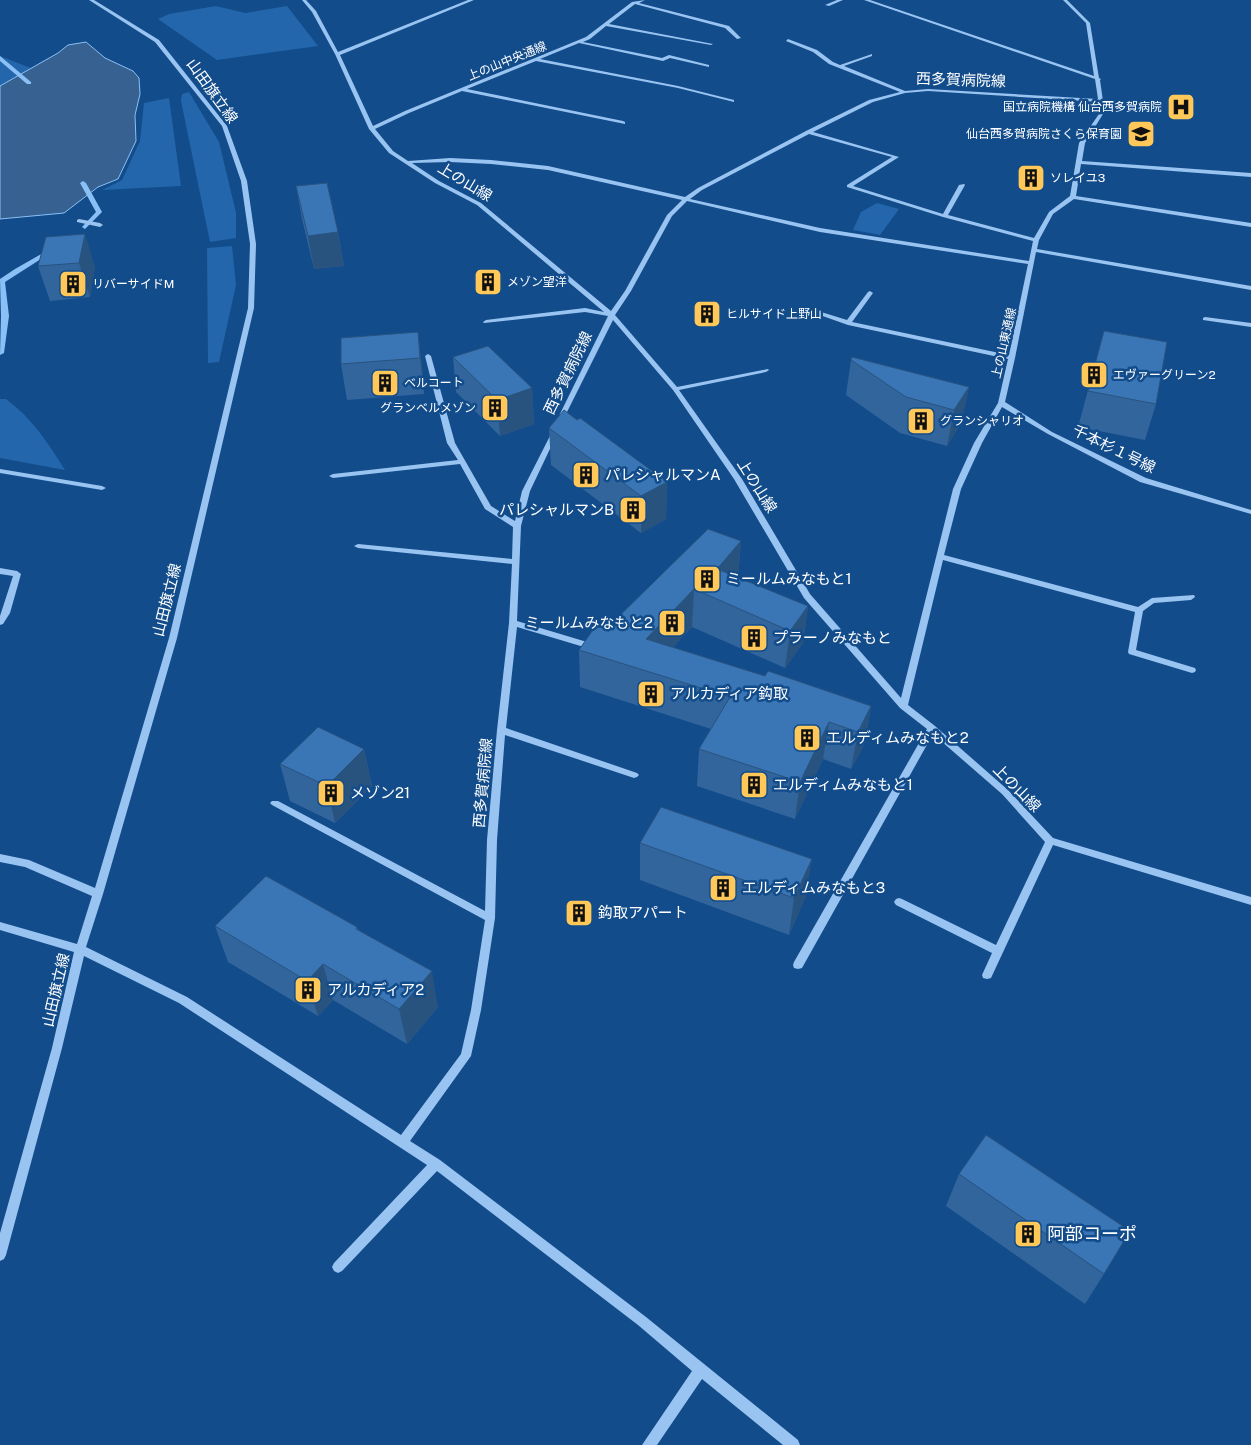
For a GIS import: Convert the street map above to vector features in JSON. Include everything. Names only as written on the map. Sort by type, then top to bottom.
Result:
[{"type":"street","name":"山田旗立線","points":[[0,1255],[57,1048],[80,949],[173,638],[251,308],[253,244],[244,181],[224,126],[157,41],[91,0]]},
{"type":"street","name":"上の山線","points":[[304,0],[314,11],[337,54],[372,129],[391,152],[437,182],[479,204],[612,315],[675,389],[738,479],[807,596],[903,706],[932,728],[1005,792],[1050,841]]},
{"type":"street","points":[[337,54],[472,0]]},
{"type":"street","name":"上の山中央通線","points":[[372,129],[407,112],[579,42],[634,3],[642,0]]},
{"type":"street","points":[[827,5],[841,0]]},
{"type":"street","points":[[866,0],[1099,79]]},
{"type":"street","points":[[1065,0],[1088,23],[1099,79],[1101,101],[1101,114],[1082,143],[1073,197],[1251,225]]},
{"type":"street","points":[[634,3],[727,27],[739,38]]},
{"type":"street","points":[[605,25],[711,44]]},
{"type":"street","points":[[788,40],[815,51],[831,63],[905,92]]},
{"type":"street","points":[[579,42],[663,60],[669,56],[707,66]]},
{"type":"street","points":[[841,66],[870,55]]},
{"type":"street","points":[[536,60],[678,87],[732,101]]},
{"type":"street","points":[[462,90],[623,123]]},
{"type":"street","name":"西多賀病院線","points":[[402,1143],[466,1056],[476,1010],[490,918],[492,840],[501,730],[513,623],[517,526],[526,491],[612,315],[628,291],[670,214],[700,189],[808,132],[871,101],[905,92],[928,90],[1101,101]]},
{"type":"street","points":[[808,132],[896,157],[849,186],[945,216],[1036,240]]},
{"type":"street","points":[[409,162],[450,160],[548,168],[820,230],[1032,263]]},
{"type":"street","points":[[1078,162],[1251,175]]},
{"type":"street","points":[[945,216],[962,185]]},
{"type":"street","name":"上の山東通線","points":[[903,706],[957,489],[978,443],[1001,403],[1036,240],[1051,213],[1073,197]]},
{"type":"street","points":[[79,221],[100,225]]},
{"type":"street","points":[[1034,250],[1251,288]]},
{"type":"street","points":[[848,323],[870,293]]},
{"type":"street","points":[[803,308],[848,323],[1012,358]]},
{"type":"street","points":[[486,322],[585,310],[612,315]]},
{"type":"street","points":[[1205,319],[1251,325]]},
{"type":"street","points":[[428,356],[452,443],[488,507],[517,526]]},
{"type":"street","points":[[675,389],[766,370]]},
{"type":"street","name":"千本杉１号線","points":[[1001,403],[1050,433],[1142,480],[1251,512]]},
{"type":"street","points":[[333,476],[463,462]]},
{"type":"street","points":[[0,471],[102,488]]},
{"type":"street","points":[[358,546],[516,562]]},
{"type":"street","points":[[941,557],[1139,610]]},
{"type":"street","points":[[0,571],[17,574],[6,613],[0,622]]},
{"type":"street","points":[[1191,596],[1152,601],[1139,610],[1132,652],[1192,670]]},
{"type":"street","points":[[513,623],[598,649]]},
{"type":"street","points":[[798,965],[932,728]]},
{"type":"street","points":[[501,730],[634,775]]},
{"type":"street","points":[[275,803],[490,918]]},
{"type":"street","points":[[987,975],[1050,841],[1251,901]]},
{"type":"street","points":[[0,858],[26,863],[98,894]]},
{"type":"street","points":[[899,902],[999,950]]},
{"type":"street","points":[[0,926],[80,949],[183,1000],[436,1164],[642,1321],[793,1445]]},
{"type":"street","points":[[338,1267],[436,1164]]},
{"type":"street","points":[[649,1445],[701,1369]]},
{"type":"shaded area","points":[[216,6],[245,13],[287,6],[318,46],[217,60],[158,19],[169,14]]},
{"type":"shaded area","points":[[86,42],[105,58],[133,71],[139,78],[140,94],[135,115],[136,141],[118,179],[98,187],[64,213],[0,219],[0,86],[58,53],[68,45]]},
{"type":"shaded area","points":[[0,56],[46,74],[0,99]]},
{"type":"shaded area","points":[[189,92],[219,142],[236,213],[236,238],[210,242],[181,101],[182,94]]},
{"type":"shaded area","points":[[169,98],[181,186],[102,190],[122,180],[140,141],[144,103]]},
{"type":"shaded area","points":[[877,203],[899,209],[880,235],[853,230],[861,212]]},
{"type":"shaded area","points":[[232,246],[236,285],[219,362],[208,363],[207,248]]},
{"type":"shaded area","points":[[0,399],[6,399],[24,414],[46,441],[65,470],[0,458]]},
{"type":"building","points":[[327,183],[338,232],[308,236],[296,186]]},
{"type":"building","points":[[85,234],[79,263],[38,266],[46,237]]},
{"type":"building","points":[[1104,331],[1167,342],[1156,404],[1088,391]]},
{"type":"building","points":[[418,332],[420,358],[341,364],[341,338]]},
{"type":"building","points":[[488,346],[532,388],[497,400],[453,357]]},
{"type":"building","points":[[852,357],[969,387],[954,410],[906,397],[851,360]]},
{"type":"building","points":[[564,410],[577,420],[580,418],[667,482],[641,496],[549,428]]},
{"type":"building","points":[[708,529],[741,541],[717,569],[808,606],[790,631],[694,589],[646,639],[765,676],[768,671],[871,706],[858,732],[829,722],[800,782],[699,749],[730,697],[579,650],[597,624],[608,627]]},
{"type":"building","points":[[318,727],[364,749],[327,786],[280,764]]},
{"type":"building","points":[[661,807],[812,859],[794,898],[640,843]]},
{"type":"building","points":[[266,876],[432,971],[399,1009],[323,964],[307,981],[215,926]]},
{"type":"building","points":[[986,1135],[1130,1231],[1104,1274],[959,1174]]},
{"type":"waterway","points":[[0,58],[29,83]]},
{"type":"waterway","points":[[83,183],[99,212],[85,227]]},
{"type":"waterway","points":[[0,353],[5,316],[2,281],[52,250]]},
{"type":"place","name":"国立病院機構 仙台西多賀病院","points":[[1181,107]]},
{"type":"place","name":"仙台西多賀病院さくら保育園","points":[[1141,134]]},
{"type":"place","name":"ソレイユ3","points":[[1031,178]]},
{"type":"place","name":"メゾン望洋","points":[[488,282]]},
{"type":"place","name":"リバーサイドM","points":[[73,284]]},
{"type":"place","name":"ヒルサイド上野山","points":[[707,314]]},
{"type":"place","name":"エヴァーグリーン2","points":[[1094,375]]},
{"type":"place","name":"ベルコート","points":[[385,383]]},
{"type":"place","name":"グランベルメゾン","points":[[495,408]]},
{"type":"place","name":"グランシャリオ","points":[[921,421]]},
{"type":"place","name":"パレシャルマンA","points":[[586,475]]},
{"type":"place","name":"パレシャルマンB","points":[[633,510]]},
{"type":"place","name":"ミールムみなもと1","points":[[707,579]]},
{"type":"place","name":"ミールムみなもと2","points":[[672,623]]},
{"type":"place","name":"プラーノみなもと","points":[[754,638]]},
{"type":"place","name":"アルカディア鈎取","points":[[651,694]]},
{"type":"place","name":"エルディムみなもと2","points":[[807,738]]},
{"type":"place","name":"エルディムみなもと1","points":[[754,785]]},
{"type":"place","name":"メゾン21","points":[[331,793]]},
{"type":"place","name":"エルディムみなもと3","points":[[723,888]]},
{"type":"place","name":"鈎取アパート","points":[[579,913]]},
{"type":"place","name":"アルカディア2","points":[[308,990]]},
{"type":"place","name":"阿部コーポ","points":[[1028,1234]]}]
